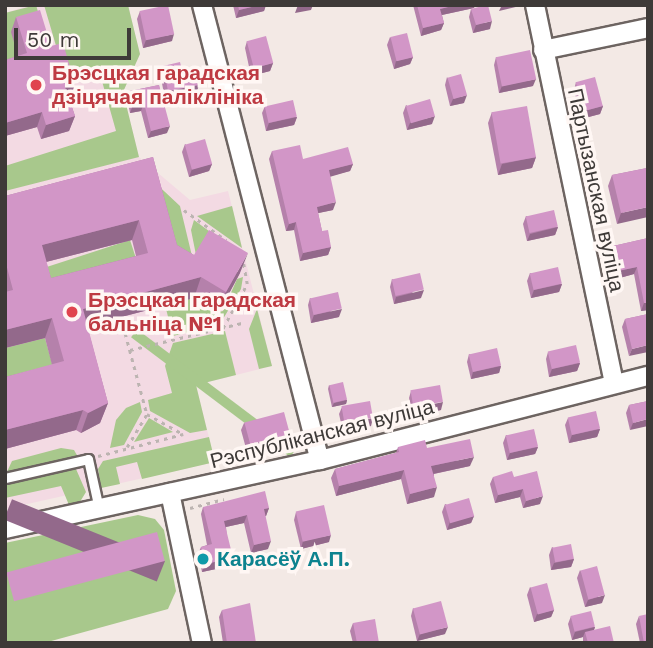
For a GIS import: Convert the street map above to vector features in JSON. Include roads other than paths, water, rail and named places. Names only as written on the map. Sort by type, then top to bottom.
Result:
[{"type":"street","points":[[202,5],[320,460]]},
{"type":"street","name":"Партызанская вуліца","points":[[535,5],[542,50],[614,384]]},
{"type":"street","points":[[542,50],[648,28]]},
{"type":"street","name":"Рэспубліканская вуліца","points":[[5,529],[320,460],[648,376]]},
{"type":"street","points":[[170,493],[202,643]]},
{"type":"lane","points":[[5,478],[88,459],[99,509]]},
{"type":"place","name":"Брэсцкая гарадская дзіцячая паліклініка","points":[[36,85]]},
{"type":"place","name":"Брэсцкая гарадская бальніца №1","points":[[72,312]]},
{"type":"place","name":"Карасёў А.П.","points":[[203,559]]}]
